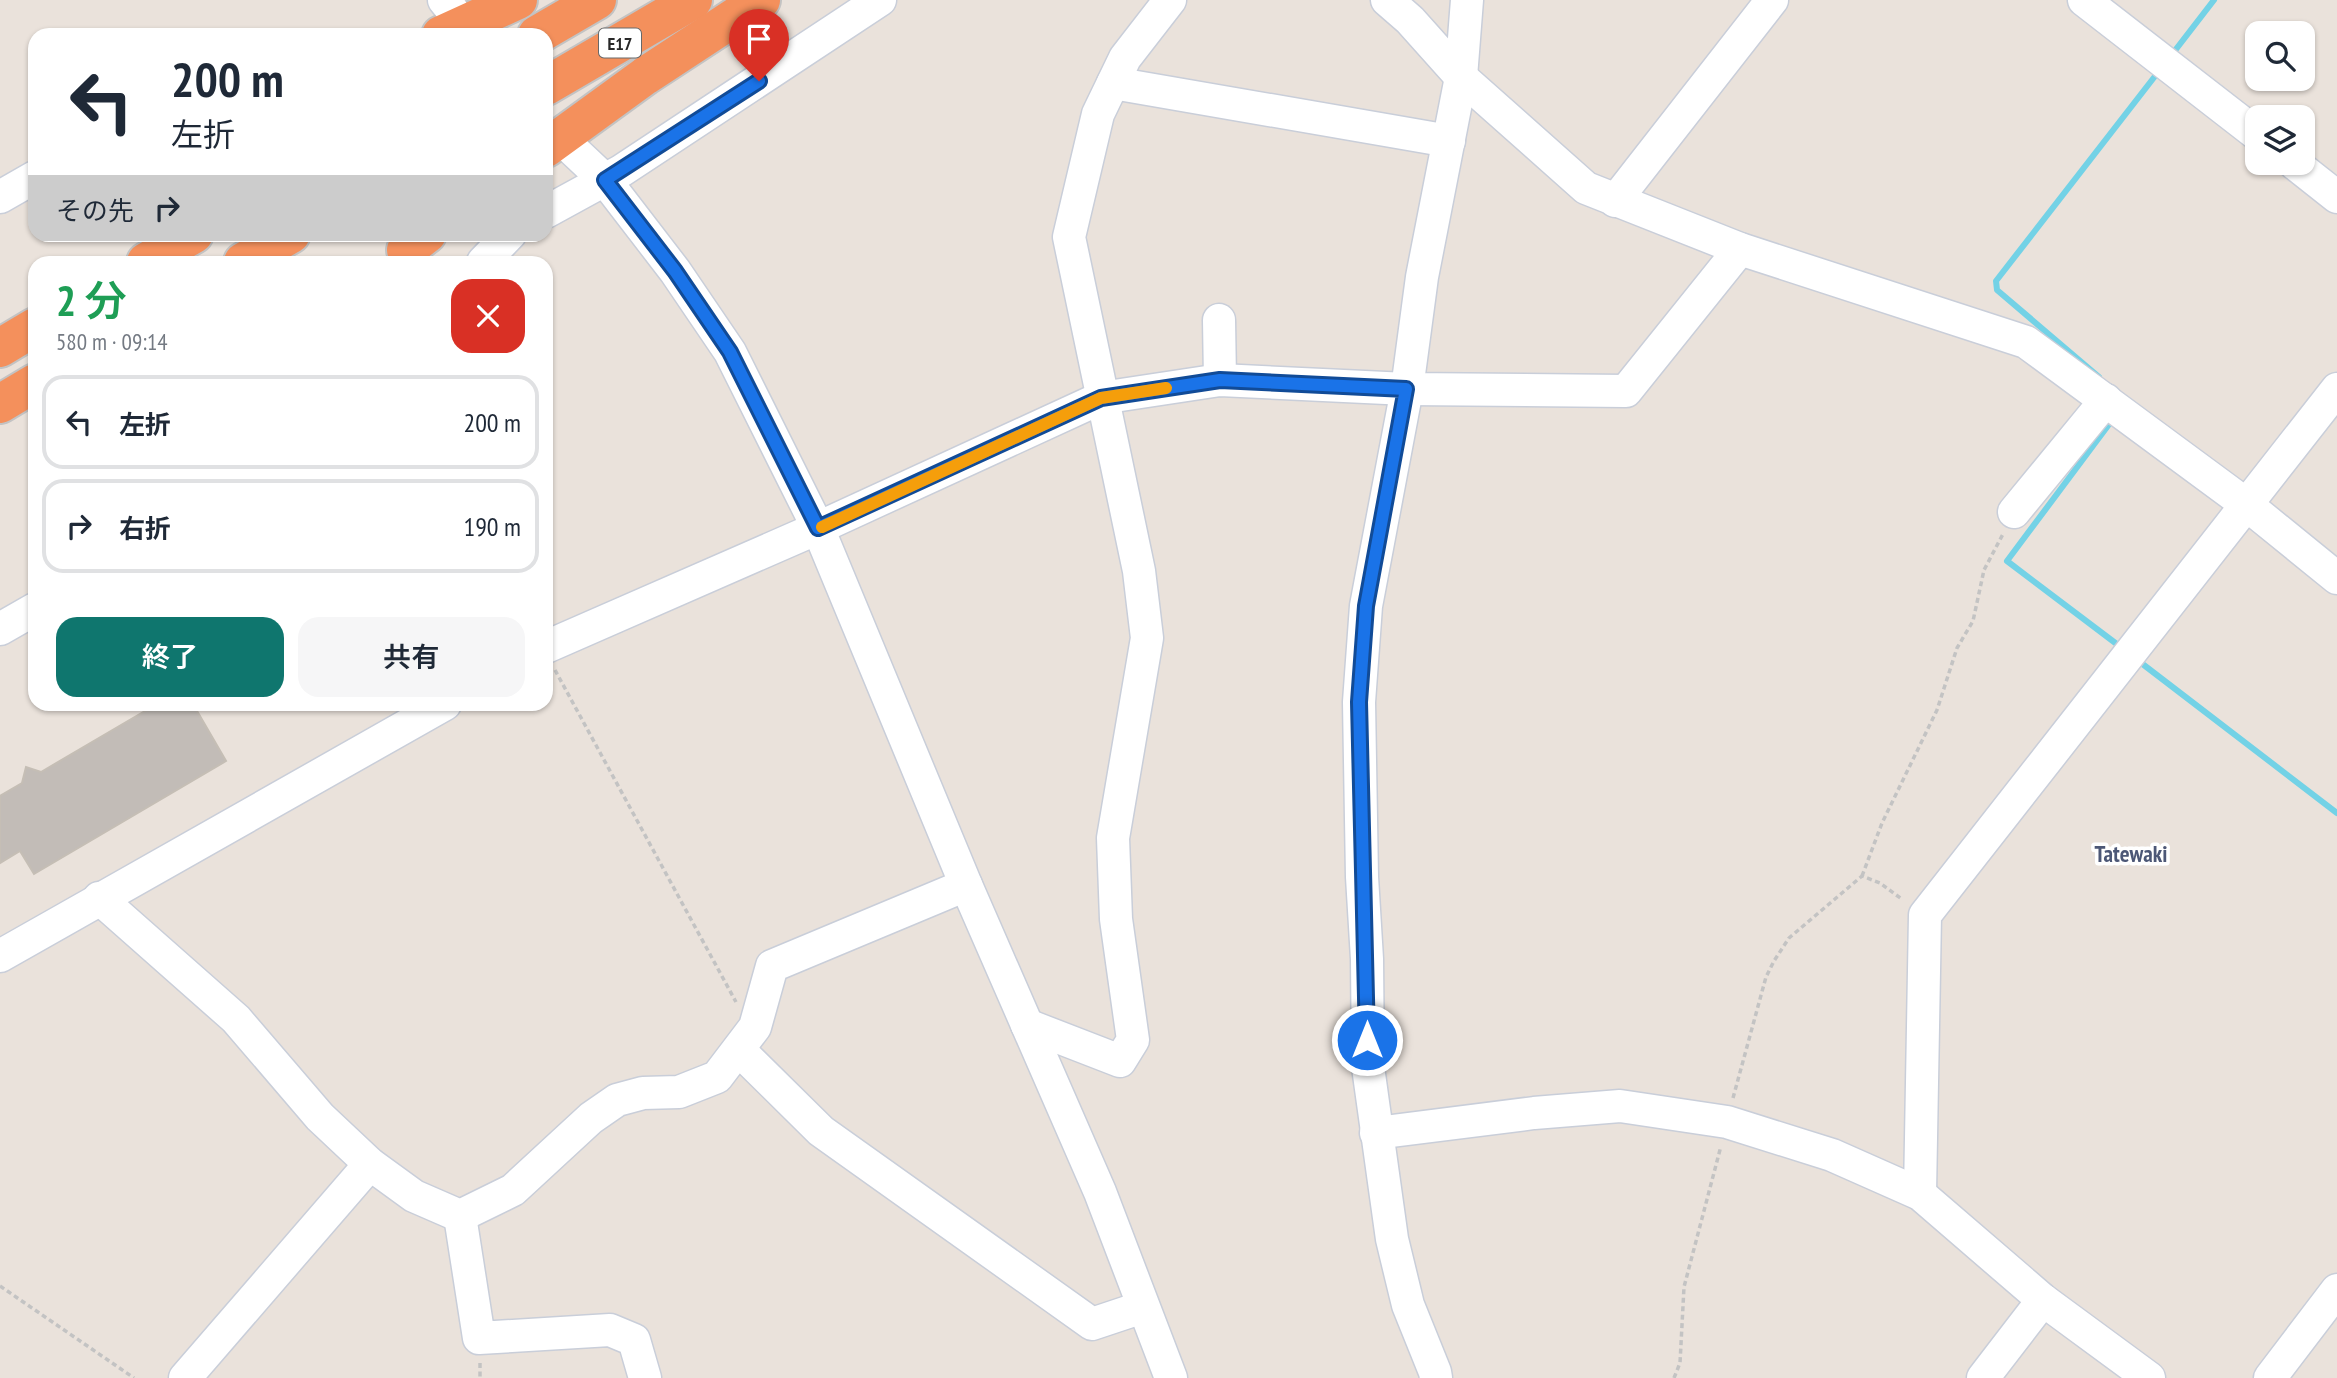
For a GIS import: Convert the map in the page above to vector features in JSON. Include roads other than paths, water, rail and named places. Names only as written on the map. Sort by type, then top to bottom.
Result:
[{"type":"highway","points":[[445,15],[519,0]]},
{"type":"highway","name":"E17","points":[[549,28],[597,0]]},
{"type":"highway","name":"E17","points":[[553,82],[693,0]]},
{"type":"highway","points":[[559,148],[645,76],[761,0]]},
{"type":"highway","points":[[156,256],[180,242]]},
{"type":"highway","points":[[253,256],[277,242]]},
{"type":"highway","points":[[0,348],[28,331]]},
{"type":"highway","points":[[0,404],[28,387]]},
{"type":"street","points":[[553,208],[605,180],[880,0]]},
{"type":"street","points":[[1027,1025],[1121,1061],[1133,1040],[1116,919],[1113,838],[1147,638],[1139,571],[1069,237],[1098,114],[1125,58],[1170,0]]},
{"type":"street","points":[[1387,0],[1410,20],[1461,77],[1586,188],[1740,249],[2026,342],[2246,505],[2337,578]]},
{"type":"street","points":[[1436,1378],[1408,1305],[1392,1239],[1368,1068],[1359,702],[1366,606],[1406,389],[1422,277],[1461,77],[1467,0]]},
{"type":"street","points":[[1615,201],[1772,0]]},
{"type":"street","points":[[2084,0],[2245,125]]},
{"type":"street","points":[[1113,83],[1448,141]]},
{"type":"street","points":[[559,148],[605,180],[675,271],[730,352],[818,528],[966,885],[1100,1192],[1171,1378]]},
{"type":"street","points":[[2309,175],[2337,197]]},
{"type":"street","points":[[0,197],[28,181]]},
{"type":"street","points":[[488,256],[502,242]]},
{"type":"street","points":[[553,654],[1101,398],[1220,380],[1406,389],[1626,391],[1740,249]]},
{"type":"street","points":[[1219,320],[1220,380]]},
{"type":"street","points":[[1920,1194],[1925,915],[2337,389]]},
{"type":"street","points":[[2014,512],[2106,400]]},
{"type":"street","points":[[0,629],[28,612]]},
{"type":"street","points":[[0,956],[433,711]]},
{"type":"street","points":[[99,898],[236,1019],[320,1116],[370,1164],[414,1196],[460,1216],[513,1191],[591,1118],[617,1100],[643,1093],[679,1092],[717,1077],[747,1038],[772,967],[966,885]]},
{"type":"street","points":[[747,1038],[821,1131],[1092,1324],[1143,1307]]},
{"type":"street","points":[[1376,1133],[1620,1105],[1727,1122],[1832,1155],[1920,1194],[2043,1300],[2149,1378]]},
{"type":"street","points":[[185,1378],[370,1164]]},
{"type":"street","points":[[460,1216],[480,1338],[610,1330],[634,1340],[645,1378]]},
{"type":"street","points":[[2270,1378],[2337,1290]]},
{"type":"street","points":[[1983,1378],[2043,1300]]},
{"type":"waterway","points":[[2170,57],[2214,0]]},
{"type":"waterway","points":[[2099,377],[1997,290],[1996,281],[2159,71]]},
{"type":"waterway","points":[[2113,419],[2007,561],[2122,648]]},
{"type":"waterway","points":[[2136,659],[2337,813]]},
{"type":"district","name":"Tatewaki","points":[[2131,853]]}]
